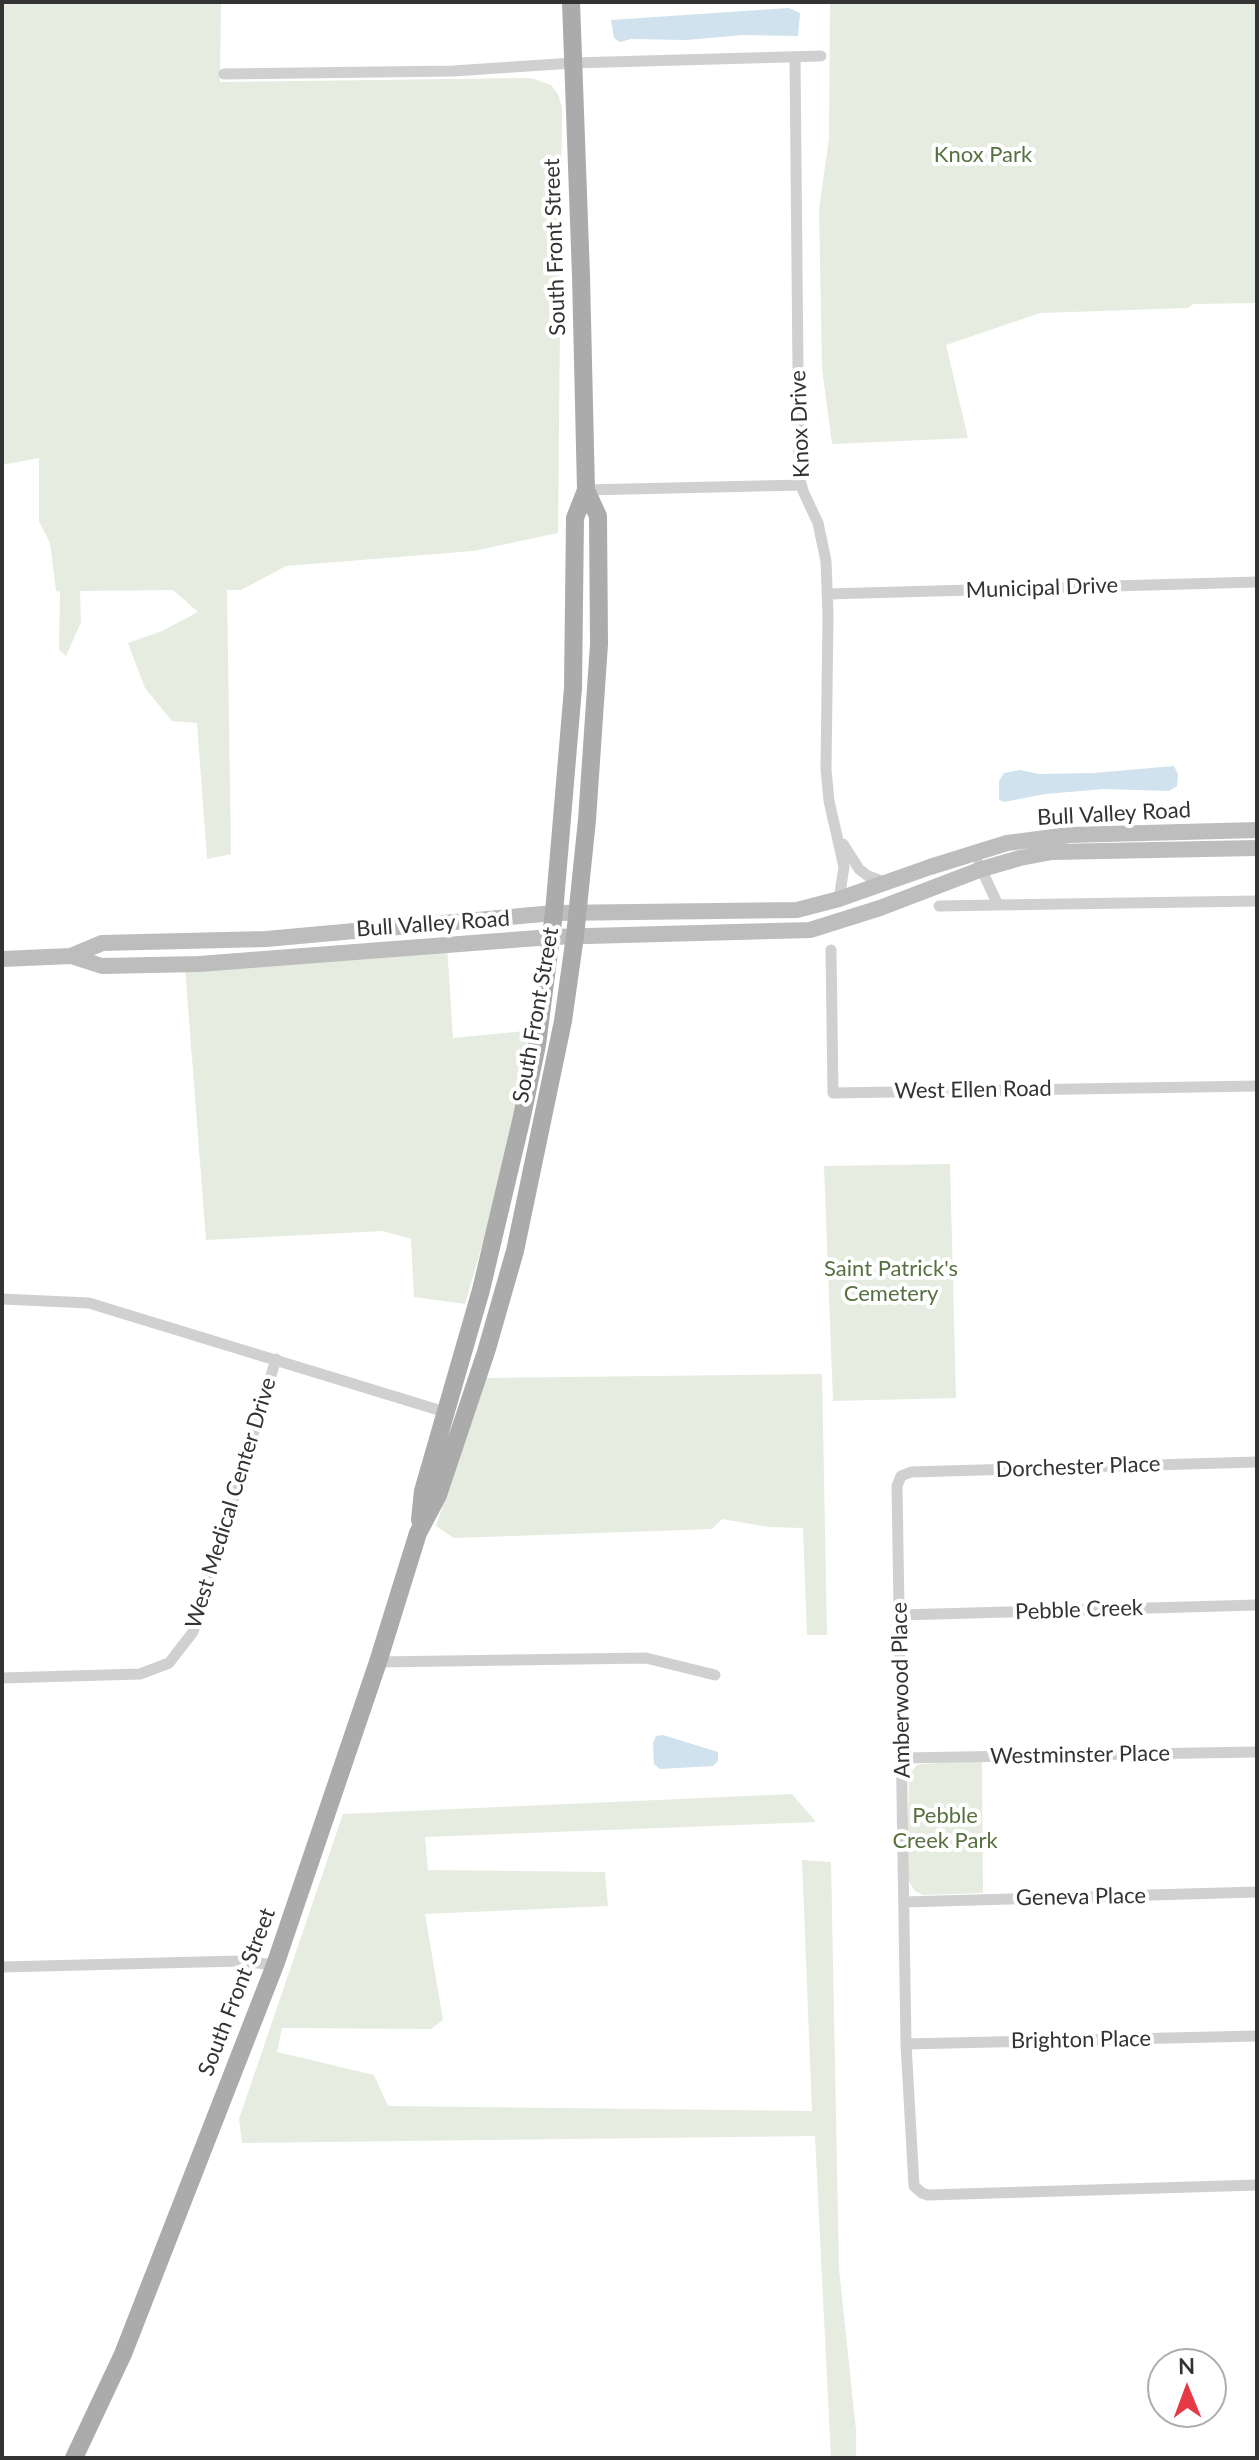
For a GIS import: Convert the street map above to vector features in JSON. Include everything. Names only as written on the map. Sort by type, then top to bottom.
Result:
[{"type":"main road","name":"South Front Street","points":[[74,2458],[123,2354],[275,1965],[378,1662],[418,1533],[423,1491],[481,1290],[537,1045],[554,913],[573,688],[575,518],[586,490],[571,2]]},
{"type":"main road","name":"South Front Street","points":[[418,1533],[438,1495],[486,1352],[515,1251],[563,1021],[575,936],[599,644],[598,516],[586,490]]},
{"type":"street","points":[[224,74],[453,71],[573,63],[821,56]]},
{"type":"street","name":"Knox Drive","points":[[795,57],[798,428],[801,485],[816,516],[826,561],[826,769],[829,801],[844,873],[839,899]]},
{"type":"street","points":[[586,490],[801,485]]},
{"type":"street","name":"Municipal Drive","points":[[827,594],[1257,582]]},
{"type":"street","name":"Bull Valley Road","points":[[2,959],[71,956],[102,943],[266,939],[554,913],[797,910],[1007,843],[1069,835],[1257,830]]},
{"type":"street","name":"Knox Drive","points":[[837,833],[856,867],[885,883]]},
{"type":"street","name":"Bull Valley Road","points":[[71,956],[102,966],[199,964],[551,937],[810,930],[880,908],[982,869],[1052,852],[1257,848]]},
{"type":"street","points":[[974,852],[998,905]]},
{"type":"street","points":[[939,906],[1257,901]]},
{"type":"street","name":"West Ellen Road","points":[[831,950],[833,1093],[1257,1086]]},
{"type":"street","name":"West Medical Center Drive","points":[[2,1299],[89,1303],[445,1412]]},
{"type":"street","name":"West Medical Center Drive","points":[[2,1678],[140,1674],[169,1663],[193,1632],[276,1359]]},
{"type":"street","name":"Dorchester Place","points":[[901,1476],[911,1472],[1257,1462]]},
{"type":"street","name":"Amberwood Place","points":[[901,1476],[897,1486],[906,2044],[912,2181],[917,2190],[928,2195],[1257,2185]]},
{"type":"street","name":"Pebble Creek","points":[[900,1615],[1257,1605]]},
{"type":"street","points":[[378,1662],[646,1658],[715,1675]]},
{"type":"street","name":"Westminster Place","points":[[902,1758],[1257,1752]]},
{"type":"street","name":"Geneva Place","points":[[904,1902],[1257,1892]]},
{"type":"street","points":[[2,1967],[240,1961],[275,1965]]},
{"type":"street","name":"Brighton Place","points":[[906,2044],[1257,2036]]},
{"type":"green space","points":[[2,2],[221,2],[220,82],[531,78],[551,85],[558,94],[562,108],[558,533],[473,551],[286,566],[241,590],[227,590],[231,854],[207,859],[197,723],[172,721],[145,688],[128,643],[162,631],[198,612],[173,590],[80,591],[81,622],[66,656],[59,650],[60,592],[56,591],[50,543],[39,521],[39,458],[2,465]]},
{"type":"green space","name":"Knox Park","points":[[806,2],[1257,2],[1257,303],[1040,313],[946,345],[968,438],[832,444],[822,368],[819,209],[829,138],[830,3]]},
{"type":"green space","points":[[447,945],[453,1038],[535,1030],[525,1098],[465,1304],[414,1297],[411,1239],[383,1231],[206,1240],[185,967]]},
{"type":"green space","name":"Saint Patrick's Cemetery","points":[[950,1164],[956,1398],[833,1401],[824,1166]]},
{"type":"green space","points":[[822,1374],[827,1635],[807,1635],[803,1528],[769,1527],[722,1519],[712,1529],[454,1538],[436,1526],[485,1378]]},
{"type":"green space","name":"Pebble Creek Park","points":[[982,1761],[983,1893],[923,1895],[915,1891],[907,1879],[909,1774],[921,1764]]},
{"type":"green space","points":[[792,1794],[816,1822],[425,1837],[428,1870],[605,1872],[608,1906],[425,1914],[443,2020],[431,2029],[282,2028],[277,2052],[374,2075],[388,2106],[812,2111],[802,1860],[831,1862],[839,2269],[856,2430],[856,2458],[831,2458],[815,2136],[242,2143],[239,2119],[343,1814]]},
{"type":"water","points":[[789,8],[800,13],[798,36],[743,35],[620,42],[614,38],[611,20]]},
{"type":"water","points":[[1174,766],[1178,774],[1177,786],[1169,791],[1104,789],[1045,794],[1004,802],[999,800],[999,781],[1004,773],[1020,770],[1039,774],[1094,773]]},
{"type":"water","points":[[663,1735],[718,1752],[718,1761],[713,1766],[660,1769],[654,1764],[653,1743],[656,1736]]}]
